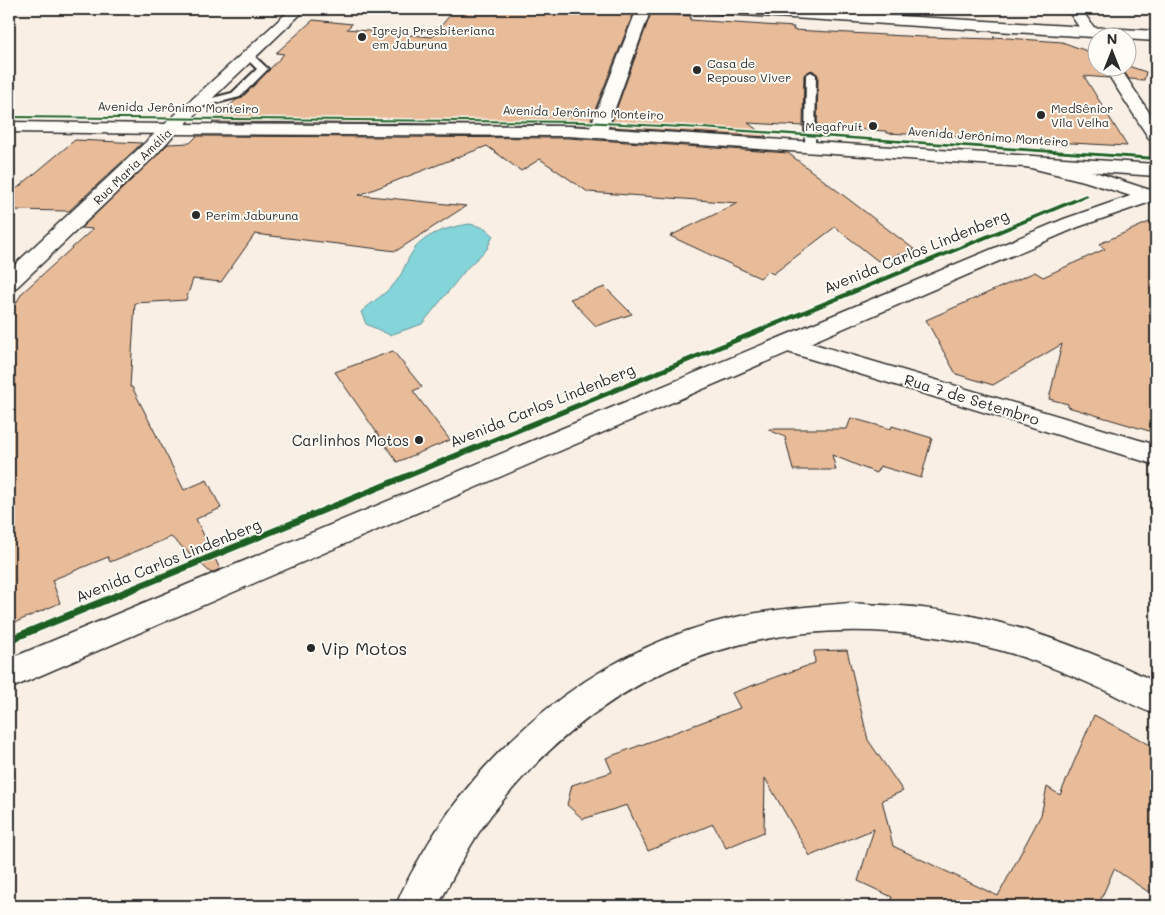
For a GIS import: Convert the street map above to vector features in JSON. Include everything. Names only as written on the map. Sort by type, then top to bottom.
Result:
[{"type":"street","name":"Rua Maria Amália","points":[[9,282],[299,9]]},
{"type":"street","points":[[597,133],[644,9]]},
{"type":"street","points":[[712,9],[1088,39]]},
{"type":"street","points":[[1074,9],[1088,30]]},
{"type":"street","points":[[1138,37],[1156,36]]},
{"type":"street","points":[[1118,78],[1156,136]]},
{"type":"street","name":"Avenida Jerônimo Monteiro","points":[[9,127],[597,133],[1156,170]]},
{"type":"street","points":[[1034,163],[1154,195]]},
{"type":"street","points":[[9,674],[1071,223],[1154,195]]},
{"type":"street","name":"Rua 7 de Setembro","points":[[787,344],[1156,455]]},
{"type":"street","points":[[416,906],[444,854],[478,802],[516,758],[556,720],[598,690],[644,664],[690,644],[738,629],[787,620],[838,617],[890,618],[944,624],[998,636],[1054,654],[1111,676],[1156,699]]},
{"type":"lane","points":[[810,148],[812,75]]},
{"type":"water","points":[[470,224],[485,228],[493,235],[487,249],[468,267],[422,324],[390,335],[366,324],[361,312],[396,282],[412,252],[421,242],[440,231]]},
{"type":"building","points":[[455,9],[560,9],[617,13],[618,11],[634,12],[589,125],[212,122],[236,100],[241,98],[269,70],[284,54],[276,53],[313,20],[352,24],[347,29],[432,37]]},
{"type":"building","points":[[651,13],[691,16],[690,20],[794,27],[793,30],[995,39],[993,37],[1062,42],[1088,51],[1088,76],[1084,76],[1127,146],[887,133],[886,131],[817,127],[818,75],[812,70],[804,75],[803,126],[748,123],[767,137],[610,127]]},
{"type":"building","points":[[1138,69],[1146,72],[1144,80],[1129,79],[1138,78]]},
{"type":"building","points":[[197,136],[568,138],[788,153],[915,250],[878,261],[835,227],[773,274],[768,271],[760,278],[670,236],[738,203],[588,192],[540,159],[521,171],[487,146],[359,195],[466,206],[396,251],[255,234],[221,282],[193,279],[186,300],[135,303],[130,387],[132,387],[184,490],[207,480],[221,508],[196,519],[220,569],[211,573],[171,537],[110,562],[108,557],[52,580],[60,603],[9,625],[9,315],[22,293],[93,229],[81,228],[168,144],[190,143]]},
{"type":"building","points":[[75,140],[142,143],[69,211],[9,210],[9,195]]},
{"type":"building","points":[[1156,219],[1156,433],[1068,407],[1068,404],[1049,399],[1062,344],[993,385],[956,374],[926,320],[1035,272],[1043,277],[1105,249],[1099,244]]},
{"type":"building","points":[[605,287],[632,314],[596,326],[570,299]]},
{"type":"building","points":[[393,351],[422,387],[413,391],[450,440],[397,462],[335,372]]},
{"type":"building","points":[[851,418],[891,429],[892,426],[932,438],[921,478],[880,466],[876,473],[832,455],[836,470],[793,470],[785,437],[769,430],[847,429]]},
{"type":"building","points":[[847,650],[868,740],[903,791],[882,800],[893,846],[998,896],[1041,815],[1047,787],[1060,795],[1094,715],[1156,748],[1156,897],[1114,869],[1098,906],[889,906],[892,897],[858,881],[874,829],[810,856],[765,778],[764,832],[726,848],[713,824],[648,851],[627,805],[583,819],[567,805],[572,785],[612,772],[606,758],[740,708],[732,693],[815,663],[814,651]]},
{"type":"cycle path","points":[[9,117],[583,122],[702,128],[1156,159]]},
{"type":"cycle path","name":"Avenida Carlos Lindenberg","points":[[9,640],[1086,196]]},
{"type":"place","name":"Igreja Presbiteriana em Jaburuna","points":[[362,37]]},
{"type":"place","name":"Casa de Repouso Viver","points":[[697,70]]},
{"type":"place","name":"MedSênior Vila Velha","points":[[1041,115]]},
{"type":"place","name":"Megafruit","points":[[873,126]]},
{"type":"place","name":"Perim Jaburuna","points":[[196,215]]},
{"type":"place","name":"Carlinhos Motos","points":[[419,440]]},
{"type":"place","name":"Vip Motos","points":[[311,648]]}]
